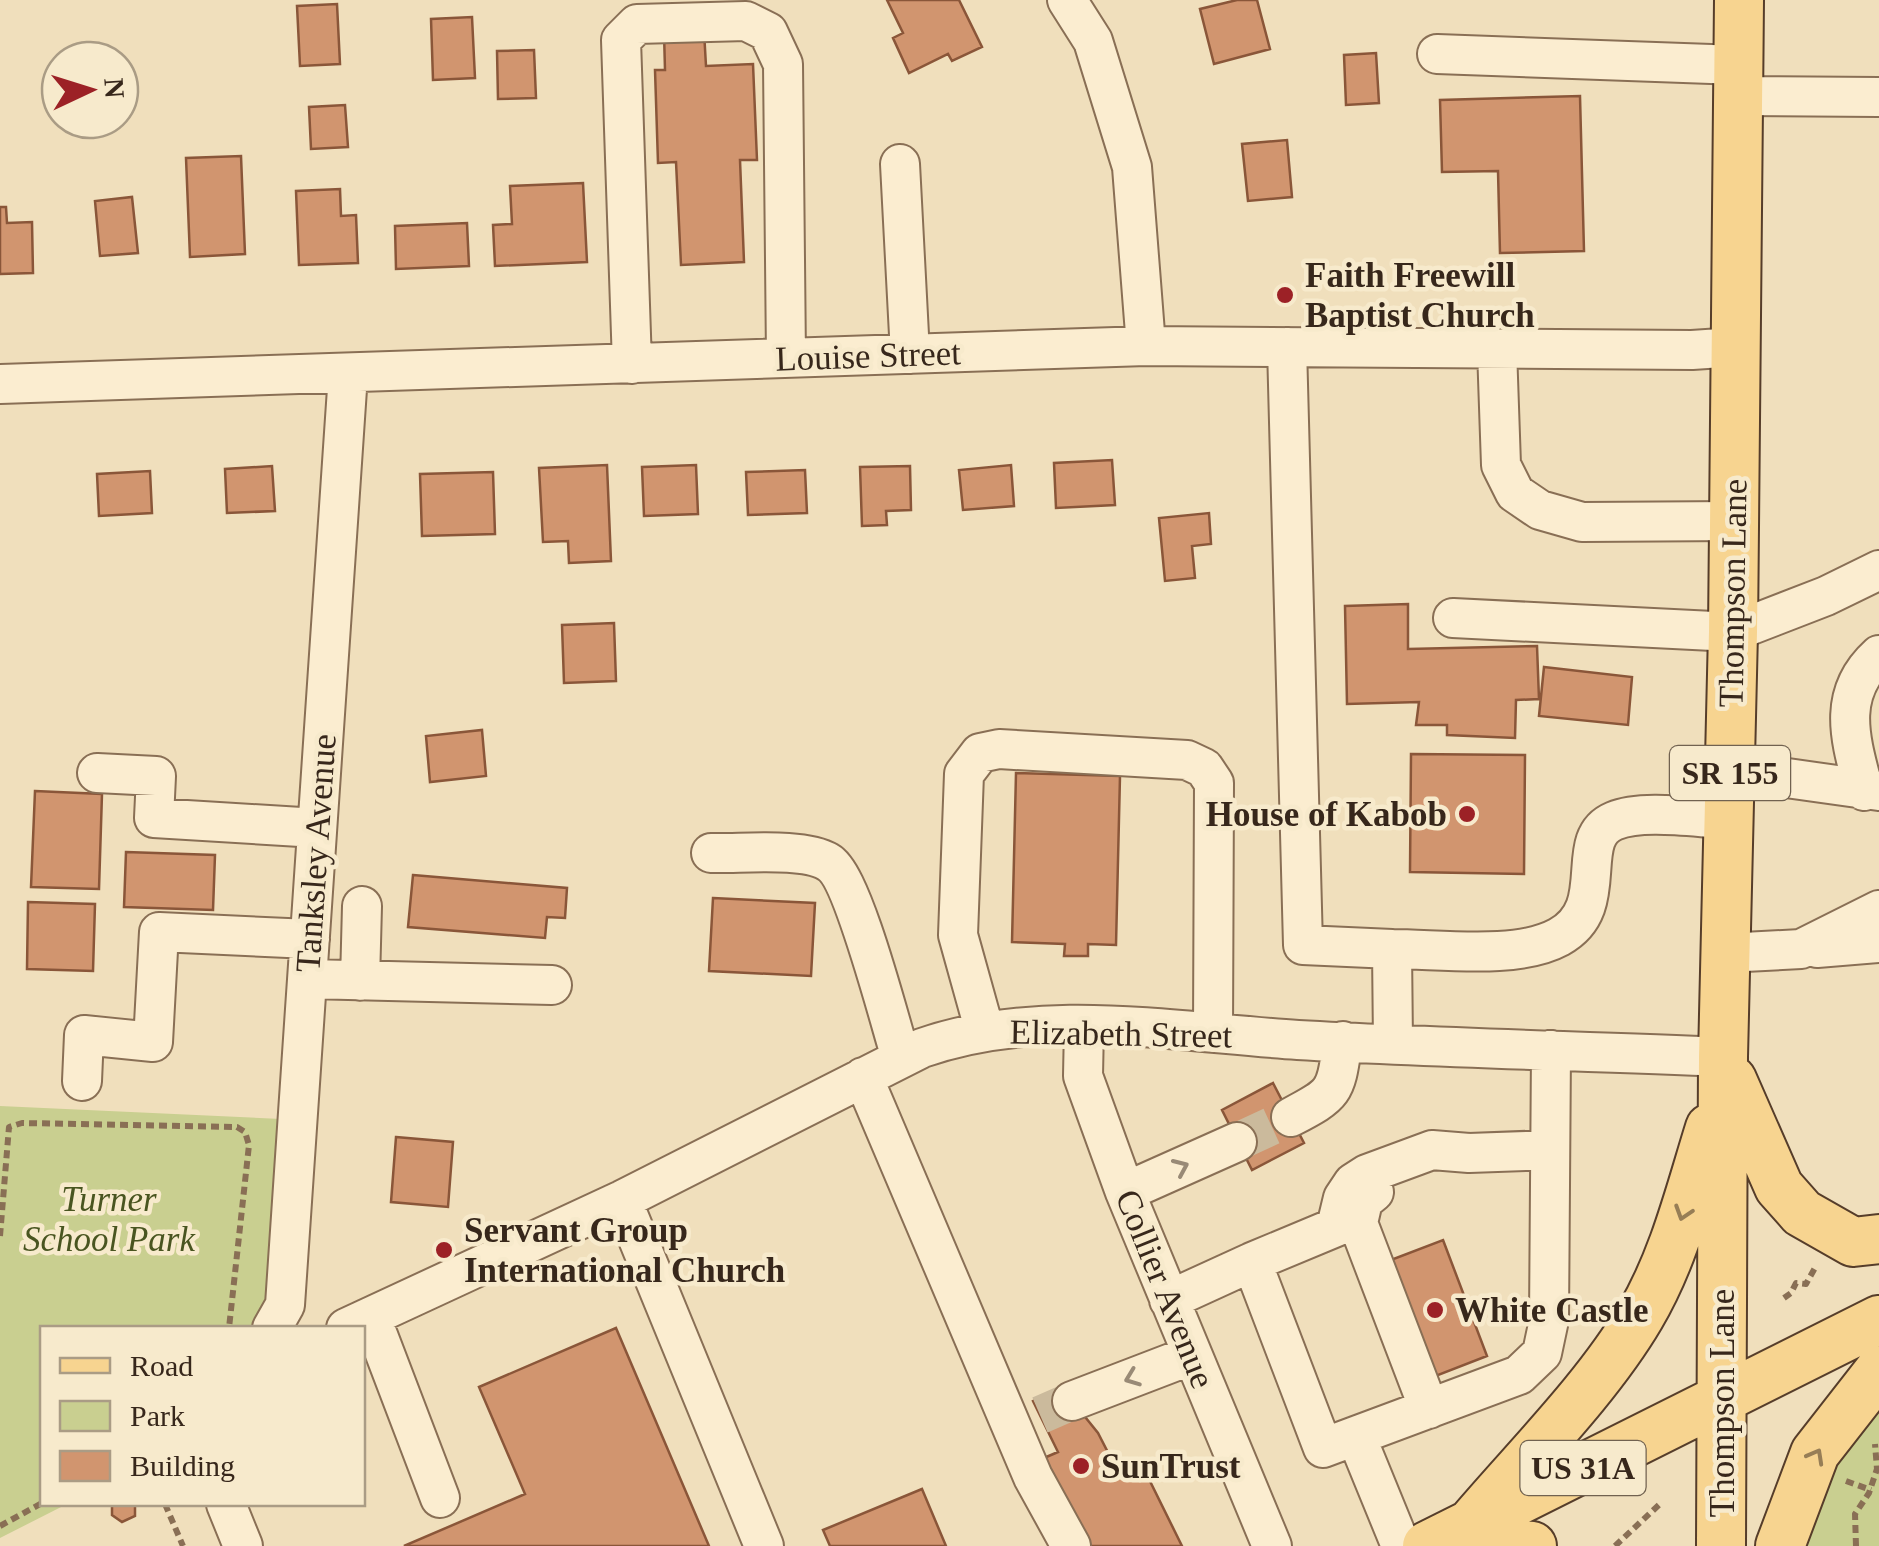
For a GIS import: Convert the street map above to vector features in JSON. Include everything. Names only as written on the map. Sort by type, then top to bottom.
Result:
[{"type":"main road","name":"Thompson Lane","points":[[1722,1546],[1723,1072],[1733,632],[1740,0]]},
{"type":"main road","points":[[1723,1072],[1779,1187],[1802,1212],[1853,1242],[1879,1239]]},
{"type":"main road","points":[[1435,1539],[1606,1366],[1640,1316],[1667,1263],[1723,1072]]},
{"type":"main road","name":"US 31A","points":[[1435,1539],[1879,1320]]},
{"type":"main road","points":[[1780,1546],[1815,1453],[1879,1371]]},
{"type":"main road","points":[[1435,1539],[1532,1546]]},
{"type":"street","points":[[1067,0],[1094,42],[1132,167],[1146,346]]},
{"type":"street","points":[[632,364],[621,40],[637,24],[746,21],[768,32],[783,64],[786,358]]},
{"type":"street","points":[[1436,54],[1739,80],[1879,97]]},
{"type":"street","points":[[900,164],[910,354]]},
{"type":"street","name":"Louise Street","points":[[0,384],[1146,346],[1692,350],[1736,347]]},
{"type":"street","points":[[1288,346],[1302,945],[1526,950],[1575,927],[1586,911],[1594,841],[1601,828],[1636,816],[1729,819]]},
{"type":"street","points":[[1497,348],[1501,465],[1515,493],[1540,510],[1582,522],[1734,522]]},
{"type":"street","name":"Tanksley Avenue","points":[[273,1326],[285,1305],[348,374]]},
{"type":"street","points":[[1454,618],[1733,632],[1826,596],[1879,570]]},
{"type":"street","points":[[1730,770],[1872,791],[1850,735],[1851,702],[1864,669],[1879,656]]},
{"type":"street","points":[[985,1032],[958,935],[964,774],[980,753],[999,750],[1187,760],[1204,768],[1214,783],[1213,1033]]},
{"type":"street","points":[[97,773],[156,776],[154,818],[317,828]]},
{"type":"street","points":[[712,853],[810,855],[830,862],[842,876],[854,906],[902,1058]]},
{"type":"street","points":[[360,980],[362,906]]},
{"type":"street","points":[[1800,949],[1879,910]]},
{"type":"street","points":[[82,1081],[84,1036],[153,1042],[159,932],[310,939]]},
{"type":"street","points":[[1726,952],[1879,943]]},
{"type":"street","points":[[1392,949],[1393,1044]]},
{"type":"street","points":[[308,979],[552,985]]},
{"type":"street","name":"Elizabeth Street","points":[[358,1323],[622,1200],[863,1076],[944,1040],[985,1032],[1084,1026],[1550,1050],[1723,1072]]},
{"type":"street","name":"Collier Avenue","points":[[1084,1026],[1082,1076],[1125,1192],[1272,1546]]},
{"type":"street","points":[[1291,1117],[1322,1101],[1332,1091],[1343,1042]]},
{"type":"street","points":[[1252,1262],[1323,1448],[1519,1375],[1542,1352],[1549,1320],[1550,1050]]},
{"type":"street","points":[[863,1076],[1042,1414],[1034,1477],[1071,1546]]},
{"type":"street","points":[[1125,1192],[1237,1142]]},
{"type":"street","points":[[1418,1413],[1336,1228],[1343,1198],[1353,1183],[1367,1174],[1432,1150],[1550,1150]]},
{"type":"street","points":[[1418,1413],[1363,1242],[1359,1211],[1369,1194],[1469,1153]]},
{"type":"street","points":[[622,1200],[764,1546]]},
{"type":"street","points":[[1169,1300],[1336,1228]]},
{"type":"street","points":[[365,1338],[440,1498]]},
{"type":"street","points":[[1042,1414],[1192,1355]]},
{"type":"street","points":[[1356,1436],[1435,1539]]},
{"type":"street","points":[[227,1506],[243,1546]]},
{"type":"path","points":[[0,1236],[9,1128],[22,1122],[237,1127],[244,1132],[248,1145],[229,1326]]},
{"type":"path","points":[[1784,1298],[1796,1283],[1806,1284],[1813,1268],[1819,1265]]},
{"type":"path","points":[[1856,1546],[1855,1514],[1875,1485],[1874,1445],[1879,1440]]},
{"type":"path","points":[[1842,1480],[1875,1485]]},
{"type":"path","points":[[1615,1546],[1662,1502]]},
{"type":"path","points":[[0,1526],[40,1504]]},
{"type":"path","points":[[166,1506],[183,1546]]},
{"type":"green space","name":"Turner School Park","points":[[0,1106],[281,1119],[268,1303],[259,1326],[40,1326],[40,1506],[63,1506],[0,1538]]},
{"type":"green space","points":[[1879,1409],[1879,1546],[1804,1546],[1832,1465]]},
{"type":"building","points":[[887,0],[959,0],[982,47],[952,61],[948,54],[909,73],[893,38],[903,33]]},
{"type":"building","points":[[1237,0],[1257,0],[1270,49],[1214,64],[1200,9]]},
{"type":"building","points":[[337,4],[340,64],[300,66],[297,6]]},
{"type":"building","points":[[472,17],[475,78],[433,80],[431,19]]},
{"type":"building","points":[[704,31],[706,66],[753,64],[757,160],[740,160],[744,262],[681,265],[676,162],[658,163],[655,70],[665,70],[664,33]]},
{"type":"building","points":[[534,50],[536,98],[498,99],[497,51]]},
{"type":"building","points":[[1376,53],[1379,103],[1346,105],[1344,55]]},
{"type":"building","points":[[1580,96],[1584,251],[1500,253],[1498,171],[1442,172],[1440,100]]},
{"type":"building","points":[[345,105],[348,147],[311,149],[309,107]]},
{"type":"building","points":[[1287,140],[1292,197],[1248,201],[1242,144]]},
{"type":"building","points":[[241,156],[245,254],[190,257],[186,158]]},
{"type":"building","points":[[583,183],[587,262],[495,266],[493,225],[512,224],[510,186]]},
{"type":"building","points":[[340,189],[341,216],[356,215],[358,263],[299,265],[296,191]]},
{"type":"building","points":[[132,197],[138,253],[100,256],[95,201]]},
{"type":"building","points":[[0,207],[6,207],[7,223],[32,222],[33,273],[0,274]]},
{"type":"building","points":[[467,223],[469,266],[396,269],[395,226]]},
{"type":"building","points":[[1112,460],[1115,505],[1056,508],[1054,463]]},
{"type":"building","points":[[607,465],[611,561],[569,563],[568,541],[543,542],[539,468]]},
{"type":"building","points":[[696,465],[698,514],[644,516],[642,467]]},
{"type":"building","points":[[1011,465],[1014,506],[963,510],[959,470]]},
{"type":"building","points":[[272,466],[275,511],[227,513],[225,469]]},
{"type":"building","points":[[910,466],[911,510],[886,511],[887,525],[862,526],[860,467]]},
{"type":"building","points":[[805,470],[807,513],[748,515],[746,472]]},
{"type":"building","points":[[150,471],[152,513],[99,516],[97,474]]},
{"type":"building","points":[[493,472],[495,534],[422,536],[420,474]]},
{"type":"building","points":[[1209,513],[1211,544],[1192,546],[1195,578],[1165,581],[1159,518]]},
{"type":"building","points":[[1408,604],[1408,649],[1537,646],[1539,699],[1516,700],[1515,738],[1447,735],[1447,725],[1416,725],[1419,702],[1347,704],[1345,606]]},
{"type":"building","points":[[614,623],[616,681],[564,683],[562,625]]},
{"type":"building","points":[[1544,667],[1632,677],[1628,725],[1539,716]]},
{"type":"building","points":[[482,730],[486,776],[430,782],[426,736]]},
{"type":"building","name":"House of Kabob","points":[[1411,754],[1525,755],[1524,874],[1410,872]]},
{"type":"building","points":[[1016,773],[1120,776],[1116,945],[1088,944],[1088,956],[1064,956],[1065,944],[1012,942]]},
{"type":"building","points":[[35,791],[102,794],[99,889],[31,887]]},
{"type":"building","points":[[126,852],[215,855],[213,910],[124,907]]},
{"type":"building","points":[[413,875],[567,888],[565,918],[547,917],[545,938],[408,927]]},
{"type":"building","points":[[713,898],[815,903],[811,976],[709,971]]},
{"type":"building","points":[[28,902],[95,904],[93,971],[27,969]]},
{"type":"building","points":[[1273,1083],[1304,1143],[1252,1170],[1222,1110]]},
{"type":"building","points":[[396,1137],[453,1142],[448,1207],[391,1202]]},
{"type":"building","name":"White Castle","points":[[1443,1240],[1487,1356],[1428,1379],[1383,1263]]},
{"type":"building","points":[[616,1328],[709,1546],[404,1546],[525,1494],[479,1387]]},
{"type":"building","name":"SunTrust","points":[[1061,1387],[1098,1433],[1118,1472],[1140,1461],[1182,1546],[1087,1546],[1044,1458],[1058,1452],[1033,1401]]},
{"type":"building","points":[[922,1489],[946,1546],[830,1546],[823,1530]]},
{"type":"building","points":[[112,1506],[135,1506],[135,1516],[122,1522],[112,1515]]},
{"type":"tunnel","points":[[1237,1142],[1291,1117]]},
{"type":"tunnel","points":[[1040,1415],[1072,1401]]},
{"type":"place","name":"Faith Freewill Baptist Church","points":[[1285,295]]},
{"type":"place","name":"House of Kabob","points":[[1467,814]]},
{"type":"place","name":"Servant Group International Church","points":[[444,1250]]},
{"type":"place","name":"White Castle","points":[[1435,1310]]},
{"type":"place","name":"SunTrust","points":[[1081,1466]]}]
